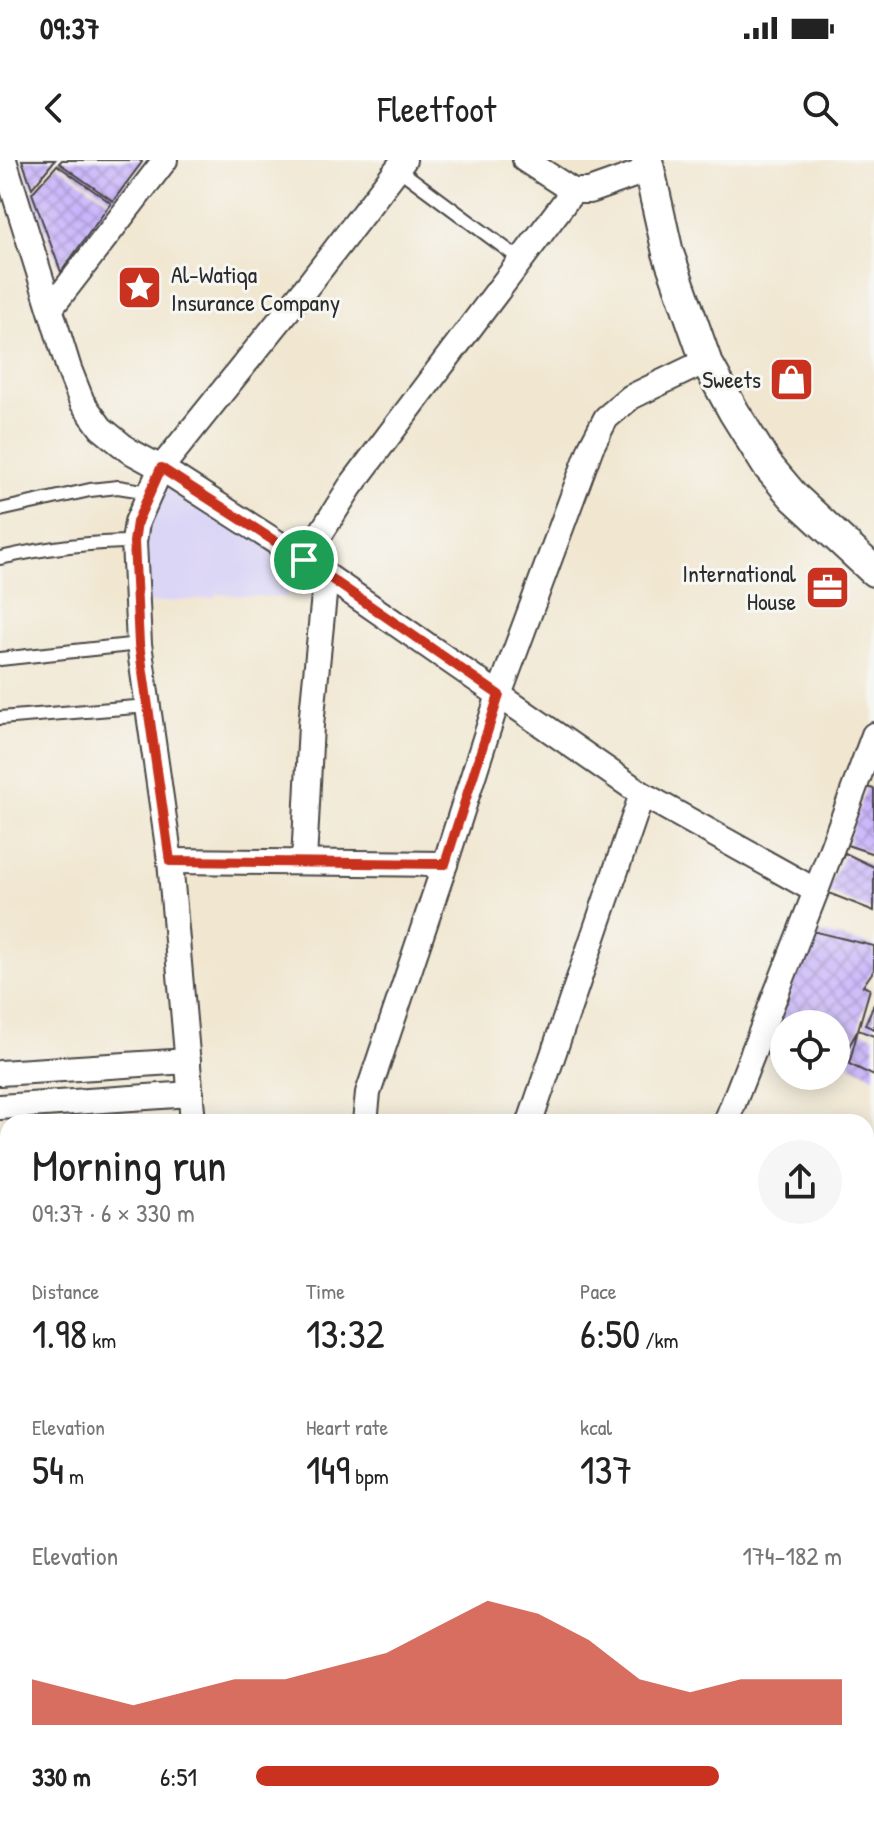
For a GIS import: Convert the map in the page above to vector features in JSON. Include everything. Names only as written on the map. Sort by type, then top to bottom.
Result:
[{"type":"street","points":[[4,160],[69,369],[82,402],[101,428],[128,450],[304,560],[642,794],[816,891]]},
{"type":"street","points":[[51,308],[165,160]]},
{"type":"street","points":[[525,160],[573,191],[589,191],[648,165],[668,253],[706,361],[767,465],[794,497],[874,571]]},
{"type":"street","points":[[192,1114],[170,861],[139,644],[134,542],[137,522],[161,468],[309,284],[400,164]]},
{"type":"street","points":[[304,560],[350,487],[573,191]]},
{"type":"street","points":[[366,1114],[368,1093],[499,695],[591,447],[606,418],[631,397],[706,361]]},
{"type":"street","points":[[304,862],[311,725],[326,575]]},
{"type":"street","points":[[729,1114],[874,735]]},
{"type":"street","points":[[533,1114],[642,794]]},
{"type":"street","points":[[170,861],[445,864]]},
{"type":"street","points":[[0,1073],[188,1061]]},
{"type":"street","points":[[0,1107],[191,1094]]},
{"type":"lane","points":[[400,164],[521,260]]},
{"type":"lane","points":[[0,510],[90,490],[118,487],[149,492]]},
{"type":"lane","points":[[0,558],[95,542],[134,542]]},
{"type":"lane","points":[[0,659],[139,644]]},
{"type":"lane","points":[[0,718],[148,706]]},
{"type":"shaded area","points":[[172,483],[297,560],[287,598],[216,594],[215,598],[144,604],[146,526],[165,489]]},
{"type":"building","points":[[22,160],[55,160],[32,188]]},
{"type":"building","points":[[62,160],[142,162],[113,201],[59,163]]},
{"type":"building","points":[[57,165],[111,203],[61,272],[32,193]]},
{"type":"building","points":[[866,787],[874,789],[874,854],[847,845]]},
{"type":"building","points":[[845,853],[874,867],[874,911],[826,892]]},
{"type":"building","points":[[808,930],[874,946],[874,970],[863,986],[870,989],[858,1030],[850,1044],[850,1010],[781,1010],[788,1001]]},
{"type":"building","points":[[874,1004],[874,1029],[865,1025]]},
{"type":"building","points":[[770,1023],[770,1041],[759,1037]]},
{"type":"building","points":[[858,1030],[874,1036],[874,1076],[850,1064]]},
{"type":"place","name":"Al-Watiqa Insurance Company","points":[[140,288]]},
{"type":"place","name":"Sweets","points":[[792,379]]},
{"type":"place","name":"International House","points":[[827,587]]},
{"type":"route","points":[[161,468],[304,560],[499,695],[445,864],[170,861],[139,644],[134,542],[137,522],[161,468]]}]
